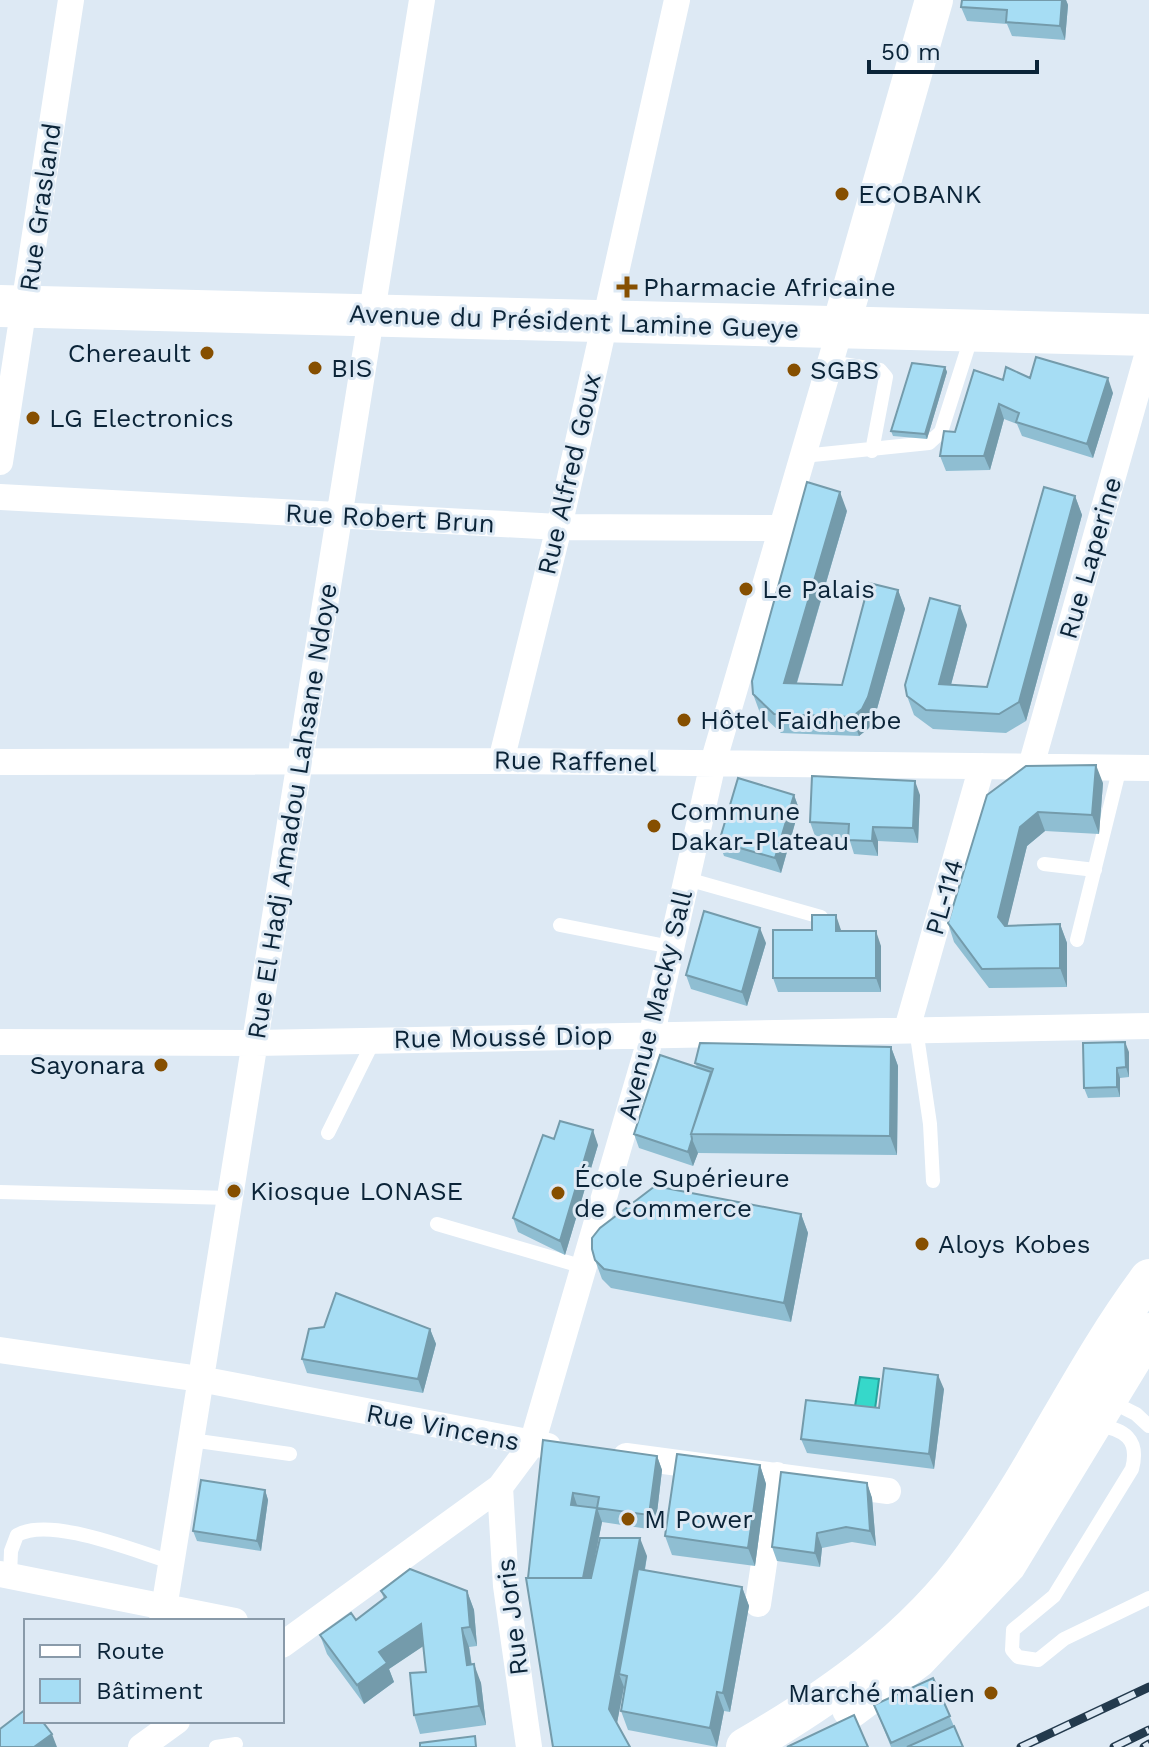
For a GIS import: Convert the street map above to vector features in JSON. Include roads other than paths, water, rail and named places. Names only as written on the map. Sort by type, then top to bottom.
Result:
[{"type":"main road","name":"Avenue du Président Lamine Gueye","points":[[13,307],[371,314],[602,323],[835,345],[973,331],[1149,335]]},
{"type":"street","name":"Rue Grasland","points":[[0,462],[13,307],[71,0]]},
{"type":"street","name":"Rue El Hadj Amadou Lahsane Ndoye","points":[[163,1614],[422,0]]},
{"type":"street","name":"Rue Alfred Goux","points":[[501,761],[559,527],[602,323],[677,0]]},
{"type":"street","points":[[835,345],[934,0]]},
{"type":"street","name":"Avenue Macky Sall","points":[[287,1636],[500,1487],[532,1444],[652,1033],[713,763],[835,345]]},
{"type":"street","name":"Rue Laperine","points":[[1031,766],[1149,349]]},
{"type":"street","name":"Rue Robert Brun","points":[[0,497],[559,527],[781,528]]},
{"type":"street","name":"Rue Raffenel","points":[[0,762],[501,761],[1149,768]]},
{"type":"street","name":"PL-114","points":[[911,1029],[982,766]]},
{"type":"street","name":"Rue Moussé Diop","points":[[0,1042],[255,1043],[652,1033],[1149,1026]]},
{"type":"street","points":[[745,1747],[818,1704],[890,1647],[937,1601],[1004,1511],[1093,1359],[1149,1278]]},
{"type":"street","points":[[791,1747],[867,1699],[918,1659],[1007,1565],[1149,1332]]},
{"type":"street","name":"Rue Vincens","points":[[0,1350],[200,1379],[532,1444],[888,1491]]},
{"type":"street","points":[[758,1604],[777,1475]]},
{"type":"street","name":"Rue Joris","points":[[500,1487],[506,1586],[529,1747]]},
{"type":"street","points":[[3,1578],[163,1614],[214,1619]]},
{"type":"street","points":[[141,1747],[146,1723]]},
{"type":"street","points":[[141,1747],[174,1723]]},
{"type":"lane","points":[[803,456],[929,443],[941,432],[973,331]]},
{"type":"lane","points":[[835,345],[880,370],[886,377],[872,451]]},
{"type":"lane","points":[[1077,940],[1120,767]]},
{"type":"lane","points":[[1044,864],[1095,870]]},
{"type":"lane","points":[[687,879],[821,917]]},
{"type":"lane","points":[[560,925],[671,947]]},
{"type":"lane","points":[[911,1029],[930,1124],[933,1181]]},
{"type":"lane","points":[[328,1133],[374,1040]]},
{"type":"lane","points":[[0,1192],[230,1198]]},
{"type":"lane","points":[[437,1224],[584,1267]]},
{"type":"lane","points":[[1100,1412],[1147,1423]]},
{"type":"lane","points":[[1100,1412],[1117,1428],[1142,1444],[1132,1469],[1054,1596],[1039,1612],[1013,1630],[1012,1650],[1018,1657],[1038,1660],[1064,1639],[1149,1598]]},
{"type":"lane","points":[[191,1440],[290,1454]]},
{"type":"lane","points":[[1132,1469],[1149,1470]]},
{"type":"lane","points":[[3,1578],[17,1535],[29,1528],[63,1531],[171,1562]]},
{"type":"lane","points":[[216,1747],[236,1744]]},
{"type":"railway","points":[[1021,1747],[1149,1687]]},
{"type":"railway","points":[[1114,1747],[1149,1730]]},
{"type":"railway","points":[[1144,1747],[1149,1744]]},
{"type":"place","name":"ECOBANK","points":[[842,194]]},
{"type":"place","name":"Pharmacie Africaine","points":[[627,287]]},
{"type":"place","name":"Chereault","points":[[207,353]]},
{"type":"place","name":"BIS","points":[[315,368]]},
{"type":"place","name":"SGBS","points":[[794,370]]},
{"type":"place","name":"LG Electronics","points":[[33,418]]},
{"type":"place","name":"Le Palais","points":[[746,589]]},
{"type":"place","name":"Hôtel Faidherbe","points":[[684,720]]},
{"type":"place","name":"Commune Dakar-Plateau","points":[[654,826]]},
{"type":"place","name":"Sayonara","points":[[161,1065]]},
{"type":"place","name":"Kiosque LONASE","points":[[234,1191]]},
{"type":"place","name":"École Supérieure de Commerce","points":[[558,1193]]},
{"type":"place","name":"Aloys Kobes","points":[[922,1244]]},
{"type":"place","name":"M Power","points":[[628,1519]]},
{"type":"place","name":"Marché malien","points":[[991,1693]]}]
